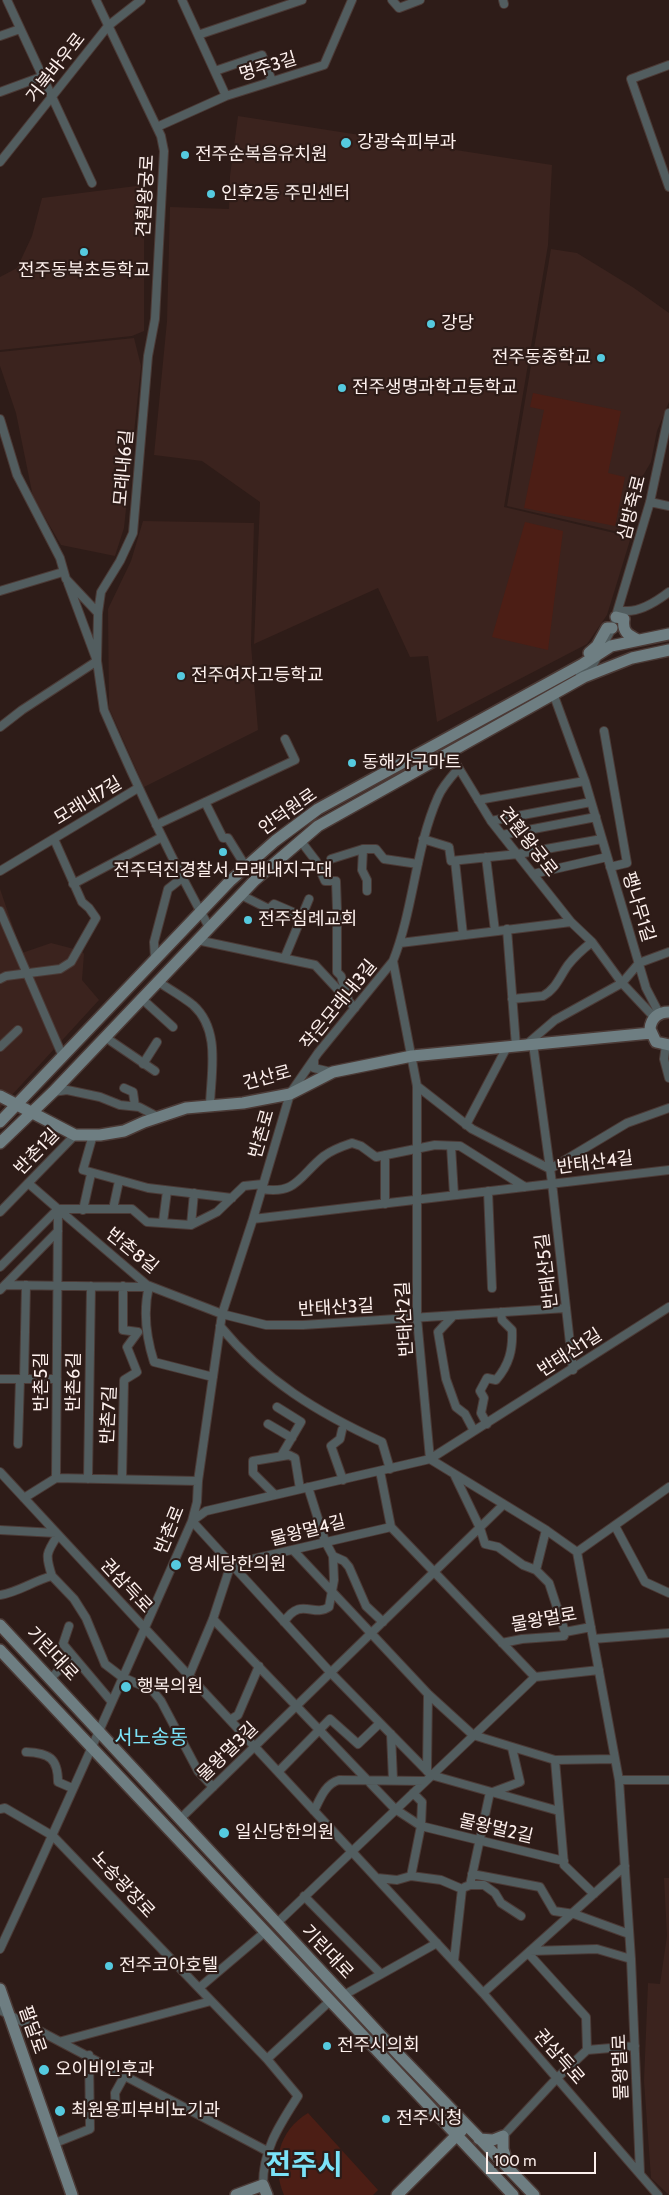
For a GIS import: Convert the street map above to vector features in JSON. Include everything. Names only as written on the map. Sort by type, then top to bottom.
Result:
[{"type":"street","points":[[7,0],[41,77],[92,183]]},
{"type":"street","name":"견훤왕궁로","points":[[96,0],[157,127],[164,151],[155,319]]},
{"type":"street","name":"거북바우로","points":[[0,162],[108,26],[141,0]]},
{"type":"street","points":[[182,0],[226,96]]},
{"type":"street","points":[[198,35],[302,0]]},
{"type":"street","name":"명주3길","points":[[157,127],[226,96],[324,65],[352,0]]},
{"type":"street","points":[[392,0],[399,8],[420,0]]},
{"type":"street","points":[[0,36],[20,29]]},
{"type":"street","points":[[215,71],[262,55],[272,81]]},
{"type":"street","points":[[669,65],[632,79],[669,187]]},
{"type":"street","points":[[0,92],[41,77]]},
{"type":"street","name":"모래내6길","points":[[155,319],[148,356],[133,533],[120,561],[101,592],[98,613],[97,661],[104,710],[138,788],[182,878],[209,927]]},
{"type":"street","name":"심방죽로","points":[[569,685],[574,677],[592,667],[603,649],[616,618],[650,502],[669,413]]},
{"type":"street","name":"모래내6길","points":[[0,419],[2,433],[17,475],[60,558],[97,661]]},
{"type":"street","points":[[650,502],[669,506]]},
{"type":"street","points":[[0,591],[65,575]]},
{"type":"street","name":"모래내6길","points":[[65,575],[98,613]]},
{"type":"street","points":[[583,664],[582,660],[597,646],[607,628],[616,618],[656,602],[669,592]]},
{"type":"street","points":[[616,618],[624,620],[623,626],[626,634],[638,640]]},
{"type":"street","name":"안덕원로","points":[[0,1122],[200,911],[246,866],[275,841],[318,810],[583,664],[603,649],[669,634]]},
{"type":"street","name":"안덕원로","points":[[0,1143],[53,1092],[241,895],[300,840],[318,826],[553,693],[632,658],[669,650]]},
{"type":"street","points":[[0,727],[22,710],[97,661]]},
{"type":"street","name":"팽나무1길","points":[[553,693],[585,781],[639,963],[669,952]]},
{"type":"street","points":[[604,731],[627,863],[610,868]]},
{"type":"street","points":[[156,825],[294,760],[286,738]]},
{"type":"street","name":"견훤왕궁로","points":[[449,752],[491,821],[571,922],[592,942],[622,983],[661,1014]]},
{"type":"street","name":"작은모래내3길","points":[[291,1093],[318,1053],[393,961],[400,943],[423,839],[438,795],[458,769]]},
{"type":"street","points":[[478,800],[585,781]]},
{"type":"street","name":"모래내7길","points":[[0,871],[138,788]]},
{"type":"street","points":[[205,802],[223,838],[228,838],[246,866]]},
{"type":"street","points":[[491,821],[591,802]]},
{"type":"street","points":[[502,835],[596,817]]},
{"type":"street","points":[[73,884],[162,837]]},
{"type":"street","points":[[423,839],[449,847],[451,862],[518,854],[602,839]]},
{"type":"street","name":"모래내7길","points":[[25,973],[60,969],[71,962],[96,918],[82,902],[54,840]]},
{"type":"street","name":"안덕원로","points":[[300,840],[316,861],[325,881],[336,881],[338,912],[337,972],[341,976],[348,1001]]},
{"type":"street","points":[[364,849],[362,870],[367,880],[367,891]]},
{"type":"street","points":[[331,858],[364,849],[376,849],[384,859],[418,864]]},
{"type":"street","points":[[486,857],[495,931]]},
{"type":"street","name":"팽나무1길","points":[[533,874],[607,857]]},
{"type":"street","points":[[455,861],[463,935]]},
{"type":"street","points":[[155,958],[154,942],[168,889],[182,878]]},
{"type":"street","points":[[241,895],[269,909],[274,904],[302,916]]},
{"type":"street","points":[[285,957],[309,900]]},
{"type":"street","points":[[0,911],[62,1057]]},
{"type":"street","points":[[400,943],[571,922]]},
{"type":"street","name":"반태산5길","points":[[507,929],[512,999],[550,1168],[573,1370]]},
{"type":"street","points":[[197,940],[316,965],[355,1008]]},
{"type":"street","points":[[512,999],[548,994],[554,988],[570,962],[592,942]]},
{"type":"street","name":"작은모래내3길","points":[[393,961],[412,1056]]},
{"type":"street","points":[[466,1125],[521,1045],[555,1020],[622,983],[639,963]]},
{"type":"street","points":[[639,963],[646,988],[661,1014],[650,1025],[651,1033],[656,1042],[667,1045],[664,1059],[669,1078]]},
{"type":"street","points":[[0,979],[6,976],[25,973]]},
{"type":"street","points":[[157,981],[193,1006],[204,1017],[212,1041],[210,1105]]},
{"type":"street","points":[[142,998],[173,1027]]},
{"type":"street","points":[[0,1047],[18,1030]]},
{"type":"street","name":"건산로","points":[[0,1096],[75,1135],[93,1135],[124,1131],[186,1108],[243,1103],[291,1093],[333,1072],[412,1056],[651,1033]]},
{"type":"street","points":[[105,1036],[155,1071]]},
{"type":"street","points":[[143,1064],[157,1042]]},
{"type":"street","points":[[318,1053],[313,1061],[314,1068],[333,1072]]},
{"type":"street","points":[[412,1056],[417,1086],[466,1125],[550,1168],[627,1123],[669,1108]]},
{"type":"street","name":"반태산2길","points":[[417,1086],[417,1318],[430,1460]]},
{"type":"street","points":[[124,1088],[133,1092],[135,1106]]},
{"type":"street","points":[[53,1092],[67,1090],[100,1097],[120,1105],[135,1106],[158,1117]]},
{"type":"street","name":"반촌로","points":[[98,1731],[192,1521],[197,1502],[198,1481],[222,1314],[291,1093]]},
{"type":"street","name":"반촌1길","points":[[0,1212],[75,1135]]},
{"type":"street","points":[[93,1135],[83,1170],[91,1174],[167,1191],[232,1198]]},
{"type":"street","points":[[28,1183],[58,1209],[132,1209],[147,1222],[191,1225],[217,1212],[244,1186],[263,1186],[274,1191],[288,1189],[298,1183],[326,1155],[352,1143],[361,1146],[376,1157],[385,1156],[392,1152],[435,1145],[456,1146],[525,1186]]},
{"type":"street","points":[[454,1195],[456,1146]]},
{"type":"street","points":[[385,1156],[385,1204]]},
{"type":"street","name":"반태산4길","points":[[253,1219],[669,1170]]},
{"type":"street","points":[[83,1210],[91,1174]]},
{"type":"street","points":[[113,1210],[120,1181]]},
{"type":"street","points":[[163,1222],[167,1191]]},
{"type":"street","points":[[488,1191],[492,1288]]},
{"type":"street","points":[[191,1225],[194,1193]]},
{"type":"street","points":[[0,1267],[58,1209]]},
{"type":"street","name":"반촌5길","points":[[56,1478],[58,1209]]},
{"type":"street","name":"반촌8길","points":[[58,1209],[148,1285],[222,1314]]},
{"type":"street","points":[[2,1288],[58,1231]]},
{"type":"street","points":[[2,1288],[26,1285],[148,1285],[145,1305],[149,1348],[154,1362],[214,1377]]},
{"type":"street","points":[[18,1444],[26,1285]]},
{"type":"street","name":"반촌6길","points":[[88,1478],[91,1286]]},
{"type":"street","name":"반촌7길","points":[[122,1479],[124,1380],[137,1372],[128,1347],[138,1332],[123,1330],[124,1286]]},
{"type":"street","name":"반태산1길","points":[[192,1521],[206,1511],[430,1460],[669,1307]]},
{"type":"street","name":"반태산3길","points":[[222,1314],[266,1325],[302,1326],[566,1308]]},
{"type":"street","name":"반태산1길","points":[[487,1424],[481,1413],[484,1398],[480,1391],[487,1378],[496,1380],[504,1370],[513,1348],[512,1330],[502,1320],[501,1312]]},
{"type":"street","points":[[452,1316],[438,1332],[446,1379],[456,1407],[465,1414],[474,1431]]},
{"type":"street","points":[[220,1326],[241,1352],[290,1393],[338,1422],[382,1442],[390,1469]]},
{"type":"street","points":[[0,1379],[57,1379]]},
{"type":"street","points":[[277,1407],[301,1422],[281,1456]]},
{"type":"street","points":[[268,1424],[292,1438]]},
{"type":"street","points":[[342,1430],[340,1439],[331,1446],[343,1480]]},
{"type":"street","points":[[275,1495],[253,1472],[253,1461],[289,1455],[295,1458],[304,1488],[325,1542],[333,1556],[332,1591],[329,1607],[326,1609],[302,1608],[294,1610],[284,1622]]},
{"type":"street","points":[[430,1460],[546,1530],[577,1552],[669,1487]]},
{"type":"street","points":[[380,1471],[391,1526],[535,1677]]},
{"type":"street","name":"권삼득로","points":[[0,1472],[454,1961],[658,2195]]},
{"type":"street","points":[[454,1474],[480,1528],[485,1544],[498,1547],[523,1565],[536,1570],[549,1583],[565,1632]]},
{"type":"street","points":[[24,1498],[56,1478],[198,1481]]},
{"type":"street","name":"물왕멀3길","points":[[180,1819],[503,1505]]},
{"type":"street","points":[[192,1521],[284,1622],[382,1724],[358,1744],[330,1719],[278,1772]]},
{"type":"street","name":"물왕멀4길","points":[[231,1564],[391,1526]]},
{"type":"street","points":[[615,1526],[644,1582],[669,1593]]},
{"type":"street","points":[[0,1530],[57,1534],[48,1550],[46,1559],[52,1576],[74,1599],[86,1618],[105,1664],[122,1677],[152,1690],[162,1701],[198,1771],[213,1787]]},
{"type":"street","points":[[536,1570],[546,1530]]},
{"type":"street","points":[[293,1550],[428,1694],[473,1735],[555,1760],[615,1758]]},
{"type":"street","name":"물왕멀로","points":[[577,1552],[619,1780],[631,1959],[640,2173]]},
{"type":"street","points":[[333,1556],[344,1561],[349,1567],[366,1606],[383,1622]]},
{"type":"street","points":[[189,1676],[213,1619],[231,1564]]},
{"type":"street","points":[[0,1595],[15,1593],[52,1576]]},
{"type":"street","points":[[213,1619],[368,1780]]},
{"type":"street","name":"기린대로","points":[[0,1625],[344,1995],[534,2195]]},
{"type":"street","points":[[69,1626],[63,1644],[111,1701]]},
{"type":"street","name":"물왕멀로","points":[[502,1643],[522,1639],[564,1636],[565,1632],[591,1627]]},
{"type":"street","points":[[593,1639],[669,1633]]},
{"type":"street","name":"기린대로","points":[[0,1650],[513,2195]]},
{"type":"street","points":[[51,1678],[73,1656]]},
{"type":"street","points":[[230,1720],[238,1714],[259,1666]]},
{"type":"street","points":[[277,1923],[413,1793],[425,1781],[429,1773],[535,1677],[599,1670]]},
{"type":"street","points":[[428,1694],[429,1773]]},
{"type":"street","name":"물왕멀2길","points":[[382,1724],[429,1773],[559,1811]]},
{"type":"street","points":[[0,1950],[53,1836],[98,1731]]},
{"type":"street","points":[[391,1734],[393,1780]]},
{"type":"street","name":"물왕멀2길","points":[[492,1792],[520,1782],[512,1748]]},
{"type":"street","points":[[26,1752],[35,1752],[52,1759],[58,1767],[58,1782],[72,1788]]},
{"type":"street","points":[[555,1760],[564,1865],[594,1894]]},
{"type":"street","points":[[314,1811],[326,1788],[333,1782],[368,1780],[425,1781]]},
{"type":"street","name":"물왕멀2길","points":[[368,1780],[395,1809],[420,1826],[564,1860]]},
{"type":"street","points":[[619,1780],[669,1780]]},
{"type":"street","name":"물왕멀2길","points":[[470,1885],[492,1792]]},
{"type":"street","points":[[411,1876],[420,1826],[422,1802],[413,1793]]},
{"type":"street","name":"노송광장로","points":[[2,1807],[53,1836],[266,2059],[298,2096],[267,2152],[263,2167],[265,2190]]},
{"type":"street","points":[[483,1993],[574,1914],[625,1866]]},
{"type":"street","points":[[472,1874],[540,1887],[554,1911],[599,1921],[629,1934]]},
{"type":"street","points":[[377,1878],[397,1880],[411,1876],[441,1880],[462,1889],[470,1885],[484,1885],[495,1892],[501,1903],[520,1916]]},
{"type":"street","points":[[454,1961],[462,1889]]},
{"type":"street","points":[[304,1896],[381,1974]]},
{"type":"street","points":[[199,1988],[265,1932]]},
{"type":"street","points":[[344,1995],[437,1943]]},
{"type":"street","points":[[529,1952],[597,1949],[631,1959]]},
{"type":"street","points":[[529,1952],[586,2017],[587,2050]]},
{"type":"street","name":"팔달로","points":[[0,1989],[4,2011],[55,2143],[72,2195]]},
{"type":"street","points":[[62,2041],[96,2030],[211,2001]]},
{"type":"street","points":[[266,2059],[330,2001]]},
{"type":"street","points":[[4,2011],[125,2074],[267,2152]]},
{"type":"street","points":[[479,2139],[493,2140],[503,2136],[557,2078],[587,2050],[635,2046]]},
{"type":"street","points":[[55,2143],[90,2129],[89,2055]]},
{"type":"street","points":[[116,2114],[115,2093],[125,2074]]},
{"type":"street","points":[[398,2195],[467,2126]]},
{"type":"street","points":[[503,2136],[503,2149],[509,2169]]},
{"type":"street","points":[[236,2195],[265,2190]]},
{"type":"shaded area","name":"전주생명과학고등학교","points":[[238,116],[552,165],[548,245],[504,507],[631,537],[607,615],[587,644],[437,722],[428,656],[410,657],[378,588],[254,644],[260,502],[202,461],[154,455],[167,321],[170,207],[229,209],[230,176]]},
{"type":"shaded area","name":"전주동북초등학교","points":[[144,185],[144,331],[132,336],[0,350],[0,277],[17,268],[32,236],[42,198]]},
{"type":"shaded area","name":"전주동중학교","points":[[551,249],[577,253],[634,288],[669,313],[669,402],[657,431],[651,462],[638,484],[623,533],[507,506]]},
{"type":"shaded area","points":[[134,338],[141,366],[124,528],[115,556],[61,545],[33,497],[16,413],[0,366],[0,352]]},
{"type":"shaded area","points":[[533,393],[621,411],[608,473],[625,477],[615,526],[524,508],[544,410],[530,407]]},
{"type":"shaded area","name":"전주여자고등학교","points":[[143,521],[254,523],[251,645],[258,730],[144,787],[109,708],[108,609],[131,561]]},
{"type":"shaded area","points":[[525,522],[563,531],[548,650],[492,637]]},
{"type":"shaded area","points":[[0,889],[22,953],[51,943],[82,951],[84,954],[82,980],[99,1000],[0,1108]]},
{"type":"shaded area","points":[[664,1878],[669,1878],[669,2195],[651,2178],[644,2081],[648,1983],[660,1984],[667,1936]]},
{"type":"shaded area","points":[[308,2113],[378,2190],[373,2195],[284,2195],[278,2172],[280,2149],[290,2129]]},
{"type":"place","name":"강광숙피부과","points":[[346,143]]},
{"type":"place","name":"전주순복음유치원","points":[[185,155]]},
{"type":"place","name":"인후2동 주민센터","points":[[211,194]]},
{"type":"place","name":"전주동북초등학교","points":[[84,252]]},
{"type":"place","name":"강당","points":[[431,324]]},
{"type":"place","name":"전주동중학교","points":[[601,358]]},
{"type":"place","name":"전주생명과학고등학교","points":[[342,388]]},
{"type":"place","name":"전주여자고등학교","points":[[181,676]]},
{"type":"place","name":"동해가구마트","points":[[352,763]]},
{"type":"place","name":"전주덕진경찰서 모래내지구대","points":[[223,852]]},
{"type":"place","name":"전주침례교회","points":[[248,920]]},
{"type":"place","name":"영세당한의원","points":[[176,1565]]},
{"type":"place","name":"행복의원","points":[[126,1687]]},
{"type":"place","name":"일신당한의원","points":[[224,1833]]},
{"type":"place","name":"전주코아호텔","points":[[109,1966]]},
{"type":"place","name":"전주시의회","points":[[327,2046]]},
{"type":"place","name":"오이비인후과","points":[[44,2070]]},
{"type":"place","name":"최원용피부비뇨기과","points":[[60,2111]]},
{"type":"place","name":"전주시청","points":[[386,2119]]},
{"type":"district","name":"서노송동","points":[[151,1738]]},
{"type":"district","name":"전주시","points":[[304,2166]]}]
